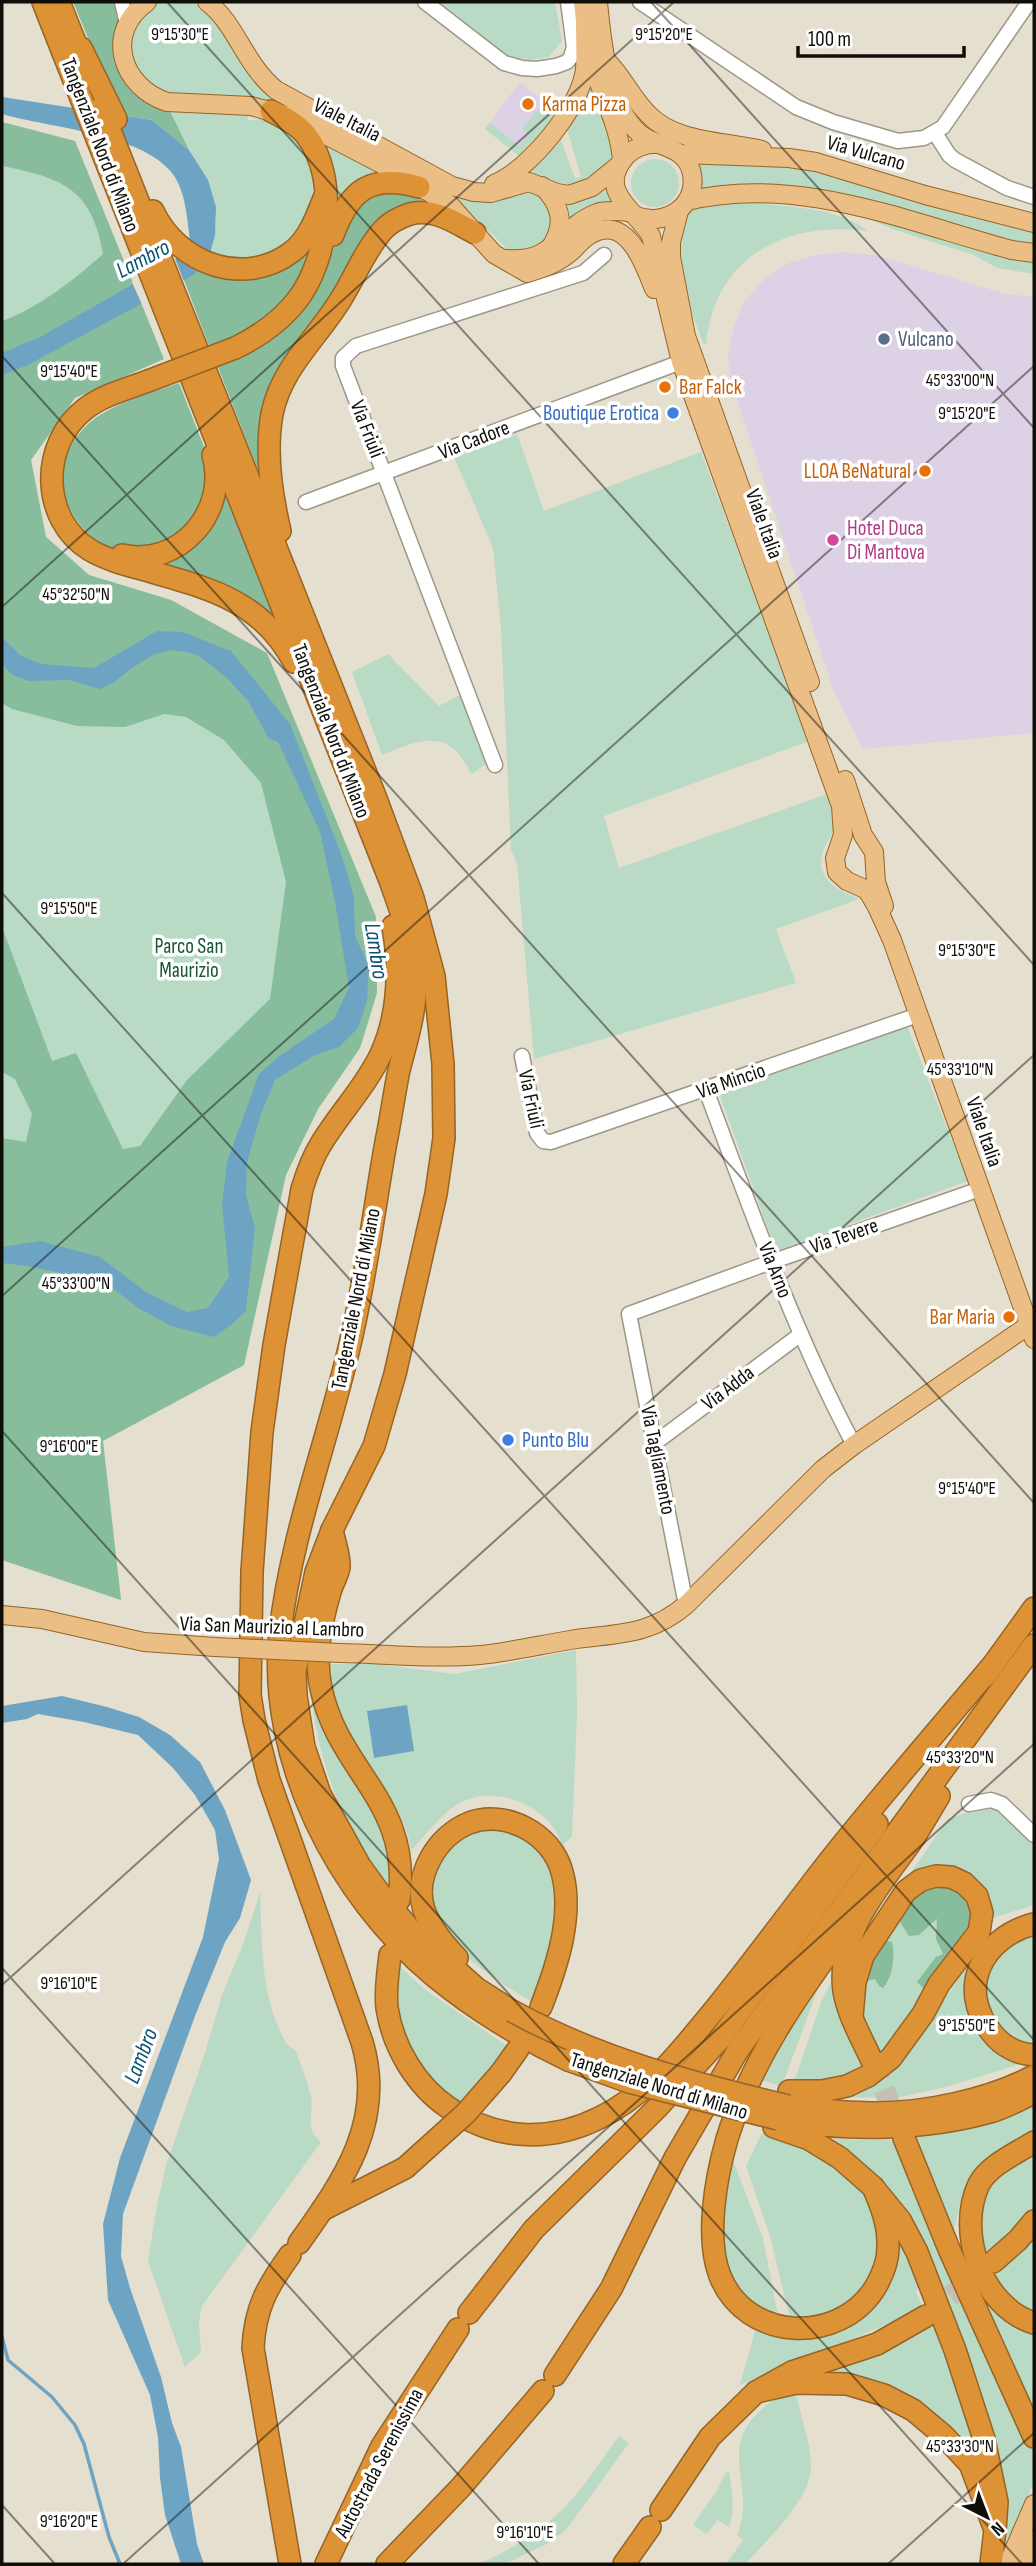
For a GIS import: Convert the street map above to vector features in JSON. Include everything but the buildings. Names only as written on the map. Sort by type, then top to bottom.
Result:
[{"type":"highway","name":"Tangenziale Nord di Milano","points":[[43,2],[92,91]]},
{"type":"highway","name":"Tangenziale Nord di Milano","points":[[63,11],[119,155]]},
{"type":"highway","points":[[236,351],[265,332],[300,296],[308,283],[320,248],[328,209],[322,170],[314,146],[294,124],[271,111]]},
{"type":"highway","points":[[119,155],[171,238],[199,259],[212,265],[244,270],[281,258],[305,238],[325,196]]},
{"type":"highway","points":[[119,155],[150,265],[166,305],[217,468],[215,496],[203,522],[183,543],[156,555],[129,556],[94,544],[71,522],[59,490],[60,462],[69,436],[89,415],[149,384]]},
{"type":"highway","points":[[290,2564],[262,2410],[253,2348],[254,2328],[264,2293],[344,2178],[360,2139],[369,2098],[368,2071],[349,2003],[285,1828],[260,1746],[250,1681],[252,1572],[262,1432],[274,1345],[302,1189],[310,1164],[321,1144],[380,1055],[395,1001],[397,948],[393,923],[375,865],[367,822],[341,782],[294,663],[284,645],[270,627],[218,593],[110,560],[89,550],[72,534],[60,515],[52,492],[51,469],[64,432],[83,410],[95,402],[268,338],[306,300],[322,269],[341,214],[358,192],[379,183],[403,182],[419,187]]},
{"type":"highway","points":[[286,573],[287,554],[270,482],[272,414],[287,376],[338,304],[385,228],[410,214],[424,212],[445,216],[475,233]]},
{"type":"highway","name":"Tangenziale Nord di Milano","points":[[166,305],[286,573],[413,898],[434,976],[445,1110],[440,1175],[398,1362],[374,1446],[331,1530],[316,1572],[295,1671],[304,1747],[320,1794],[360,1866],[400,1919],[449,1966],[476,1988],[509,2003],[554,2034],[600,2053],[693,2083],[718,2077],[782,2111],[872,2114],[915,2109],[969,2101],[1034,2076]]},
{"type":"highway","name":"Tangenziale Nord di Milano","points":[[166,305],[400,910],[411,949],[416,986],[351,1342],[305,1511],[284,1606],[280,1637],[279,1674],[286,1731],[297,1778],[323,1837],[369,1906],[395,1938],[432,1974],[464,1999],[532,2043],[568,2060],[629,2082],[782,2111],[848,2128],[928,2123],[990,2112],[1034,2093]]},
{"type":"highway","points":[[331,1530],[339,1566],[319,1636],[320,1685],[335,1730],[377,1795],[395,1835],[400,1856],[399,1900]]},
{"type":"highway","points":[[390,1955],[386,1983],[391,2026],[408,2063],[425,2088],[439,2101],[473,2123],[515,2135],[559,2132],[600,2118],[633,2097],[682,2049],[736,1984],[825,1867],[992,1666],[1034,1608]]},
{"type":"highway","points":[[387,2564],[461,2487],[549,2383],[611,2289],[675,2158],[738,2050],[1034,1645]]},
{"type":"highway","name":"Autostrada Serenissima","points":[[326,2564],[383,2446],[464,2321],[534,2230],[657,2108],[720,2039],[992,1666]]},
{"type":"highway","points":[[873,2187],[886,2222],[889,2250],[883,2275],[870,2296],[851,2314],[829,2326],[805,2330],[777,2326],[747,2312],[731,2295],[720,2276],[715,2255],[713,2224],[726,2142],[740,2102],[769,2041],[793,2002],[912,1842],[1005,1686]]},
{"type":"highway","points":[[509,2003],[456,1958],[441,1940],[423,1907],[421,1885],[437,1848],[451,1833],[470,1823],[488,1820],[509,1822],[527,1828],[555,1853],[562,1870],[566,1892],[559,1949],[541,2007]]},
{"type":"highway","points":[[852,2016],[855,1982],[863,1956],[906,1891],[921,1880],[936,1876],[951,1877],[964,1883],[977,1896],[982,1913],[979,1932],[939,1984],[923,2014]]},
{"type":"highway","points":[[872,2061],[844,1992],[845,1960],[852,1937],[875,1889]]},
{"type":"highway","points":[[991,2564],[997,2502],[993,2472],[955,2350],[917,2252],[900,2220],[873,2187],[840,2158],[809,2139],[782,2111],[822,2091],[847,2086],[868,2076],[891,2059],[923,2014],[994,1928],[1034,1910]]},
{"type":"highway","points":[[1034,1924],[1006,1936],[988,1954],[978,1971],[974,2002],[984,2022],[1000,2042],[1023,2054],[1034,2055]]},
{"type":"highway","points":[[322,2210],[405,2168],[466,2113],[518,2049]]},
{"type":"highway","points":[[904,2138],[957,2266],[1034,2437]]},
{"type":"highway","points":[[957,2266],[957,2240],[961,2220],[979,2185],[993,2169],[1034,2142]]},
{"type":"highway","points":[[979,2185],[970,2222],[970,2236],[977,2260],[996,2297],[1014,2314],[1034,2323]]},
{"type":"highway","points":[[993,2262],[1018,2240],[1034,2221]]},
{"type":"highway","points":[[624,2564],[710,2437],[756,2392],[792,2372],[877,2344],[926,2316]]},
{"type":"highway","points":[[756,2392],[796,2383],[847,2384],[884,2395],[913,2410],[943,2435],[970,2464],[995,2530]]},
{"type":"main road","points":[[127,24],[147,2]]},
{"type":"main road","name":"Viale Italia","points":[[207,2],[223,18],[255,70],[276,90],[452,186],[491,193],[529,182],[569,195],[602,181],[630,152],[642,145],[661,144]]},
{"type":"main road","name":"Viale Italia","points":[[583,2],[595,71],[617,128],[621,163],[616,179],[617,193],[646,228],[655,249],[664,299],[679,355],[841,806],[842,835],[835,858],[837,872],[847,881],[867,890],[892,940],[1032,1332]]},
{"type":"main road","points":[[598,2],[606,60],[626,118],[643,136],[681,154]]},
{"type":"main road","name":"Viale Italia","points":[[127,24],[122,38],[126,67],[132,79],[154,98],[167,102],[251,106],[291,117],[391,169],[450,205],[500,258]]},
{"type":"main road","points":[[474,192],[512,175],[561,122],[580,88],[585,69],[585,25]]},
{"type":"main road","points":[[606,60],[621,75],[638,103],[659,124],[688,135],[738,144],[789,158]]},
{"type":"main road","name":"Viale Italia","points":[[681,154],[692,175],[691,193],[683,206],[671,242],[671,257],[687,336],[863,835],[876,860],[876,882],[892,940]]},
{"type":"main road","name":"Via Vulcano","points":[[681,154],[789,158],[838,167],[925,195],[1034,223]]},
{"type":"main road","points":[[542,186],[554,199],[560,215],[559,230],[550,248]]},
{"type":"main road","points":[[500,258],[526,261],[542,255],[580,222],[599,212],[632,213],[646,220],[658,220],[671,216],[683,206],[728,193],[809,195],[1012,250],[1034,253]]},
{"type":"main road","points":[[500,258],[527,273],[550,267],[591,233],[614,231],[625,236],[641,256],[679,355]]},
{"type":"main road","points":[[837,851],[848,842],[869,845]]},
{"type":"main road","points":[[854,882],[871,876],[875,868]]},
{"type":"main road","points":[[981,1360],[1032,1332]]},
{"type":"main road","points":[[981,1360],[1034,1345]]},
{"type":"main road","name":"Via San Maurizio al Lambro","points":[[2,1615],[43,1619],[155,1644],[444,1657],[480,1655],[641,1631],[662,1622],[686,1605],[823,1469],[854,1445],[981,1360]]},
{"type":"main road","points":[[1008,2564],[1034,2504]]},
{"type":"main road","points":[[1024,2564],[1034,2540]]},
{"type":"street","points":[[122,2],[127,24]]},
{"type":"street","points":[[425,2],[505,63],[537,69],[556,66],[567,62],[571,57],[574,47],[568,2]]},
{"type":"street","points":[[640,2],[796,107],[833,122],[898,141],[924,138],[935,133],[949,120],[1029,2]]},
{"type":"street","points":[[935,133],[955,160],[1007,188],[1034,197]]},
{"type":"street","name":"Via Friuli","points":[[495,765],[384,474],[343,358],[356,346],[583,273],[604,255]]},
{"type":"street","name":"Via Cadore","points":[[306,502],[384,474],[679,355]]},
{"type":"street","name":"Via Mincio","points":[[543,1140],[555,1141],[918,1015]]},
{"type":"street","name":"Via Friuli","points":[[522,1056],[536,1130],[543,1140]]},
{"type":"street","name":"Via Arno","points":[[706,1090],[801,1334],[854,1445]]},
{"type":"street","name":"Via Tevere","points":[[629,1314],[980,1189]]},
{"type":"street","name":"Via Tagliamento","points":[[629,1314],[686,1605]]},
{"type":"street","name":"Via Adda","points":[[655,1443],[801,1334]]},
{"type":"street","points":[[969,1804],[991,1800],[1002,1804],[1034,1835]]},
{"type":"shaded area","points":[[520,82],[559,113],[519,156],[485,129]]},
{"type":"shaded area","points":[[844,252],[875,255],[1009,295],[1034,296],[1034,733],[863,749],[834,692],[730,379],[728,358],[733,330],[743,303],[765,278],[789,263],[816,255]]},
{"type":"green space","points":[[73,2],[118,2],[121,10],[118,61],[169,109],[189,150],[152,120],[120,115]]},
{"type":"green space","points":[[154,2],[200,2],[209,7],[247,65],[443,187],[534,188],[553,209],[548,238],[538,247],[525,251],[506,248],[460,202],[444,191],[298,116],[166,97],[131,67],[131,25]]},
{"type":"green space","points":[[437,2],[555,2],[562,41],[549,57],[530,60],[505,56]]},
{"type":"green space","points":[[587,72],[611,132],[613,156],[609,165],[573,190],[521,175],[560,137],[575,178],[581,177],[567,129]]},
{"type":"green space","points":[[542,106],[555,117],[519,156],[485,129],[490,123],[519,146],[528,135],[522,128]]},
{"type":"green space","points":[[169,109],[248,114],[248,120],[265,116],[294,135],[304,148],[314,179],[311,212],[302,233],[262,263],[208,256],[216,224],[213,199]]},
{"type":"green space","name":"Parco San Maurizio","points":[[2,122],[75,141],[164,359],[75,398],[31,460],[46,537],[89,575],[171,600],[267,653],[376,917],[377,993],[360,1048],[318,1109],[286,1175],[244,1365],[103,1441],[121,1600],[2,1560]]},
{"type":"green space","name":"Parco San Maurizio","points":[[2,122],[75,141],[164,359],[75,398],[31,460],[46,537],[89,575],[171,600],[267,653],[376,917],[377,993],[360,1048],[318,1109],[286,1175],[244,1365],[103,1441],[121,1600],[2,1560],[2,1138],[26,1142],[32,1114],[15,1079],[2,1072],[2,927],[52,1061],[76,1053],[123,1149],[140,1146],[187,1080],[270,999],[286,882],[261,783],[224,740],[186,717],[164,714],[125,727],[77,726],[12,709],[2,703],[2,321],[29,309],[55,292],[103,254],[91,214],[71,190],[42,176],[2,166]]},
{"type":"green space","points":[[319,137],[389,173],[333,216]]},
{"type":"green space","points":[[655,159],[672,166],[679,183],[672,200],[655,207],[638,200],[631,183],[638,166]]},
{"type":"green space","points":[[697,162],[800,168],[1034,229],[1034,247],[926,219],[700,192],[702,180]]},
{"type":"green space","points":[[607,181],[606,190],[615,207],[564,230],[562,206],[565,199]]},
{"type":"green space","points":[[409,191],[422,198],[420,205],[344,285],[305,332],[263,483],[218,367],[269,341],[301,313],[320,284],[346,222],[370,193]]},
{"type":"green space","points":[[744,200],[840,216],[868,231],[838,229],[809,232],[783,239],[760,250],[740,266],[724,287],[712,313],[706,344],[703,343],[685,292],[677,251],[678,233],[684,218],[696,208]]},
{"type":"green space","points":[[873,218],[1034,261],[1034,274],[997,268],[974,255],[895,230],[872,220]]},
{"type":"green space","points":[[316,235],[312,259],[279,313],[211,351],[184,280],[194,275],[199,268],[228,277]]},
{"type":"green space","points":[[179,383],[210,462],[212,492],[175,542],[122,551],[103,545],[81,526],[66,498],[64,468],[75,438],[87,425],[107,411]]},
{"type":"green space","points":[[517,434],[544,511],[701,452],[809,741],[604,816],[619,868],[827,794],[834,827],[823,851],[822,869],[836,887],[859,899],[776,929],[796,983],[534,1059],[517,863],[511,850],[501,628],[493,548],[454,457]]},
{"type":"green space","points":[[225,492],[276,623],[149,563]]},
{"type":"green space","points":[[388,654],[439,706],[464,693],[490,761],[472,774],[456,751],[448,745],[429,741],[410,744],[382,755],[352,672]]},
{"type":"green space","points":[[907,1026],[968,1181],[776,1251],[719,1093]]},
{"type":"green space","points":[[576,1650],[577,1713],[572,1837],[562,1845],[554,1828],[533,1809],[509,1798],[483,1796],[452,1808],[411,1850],[408,1834],[395,1806],[351,1742],[342,1723],[334,1694],[331,1664],[376,1664],[455,1674]]},
{"type":"green space","points":[[309,1661],[391,1849],[392,1890],[357,1839],[331,1783],[315,1724]]},
{"type":"green space","points":[[986,1806],[1000,1810],[1034,1845],[1034,1905],[993,1918],[988,1912],[909,1875],[948,1819]]},
{"type":"green space","points":[[488,1827],[531,1836],[557,1867],[555,1952],[532,2002],[469,1959],[437,1927],[429,1884],[449,1845],[467,1833]]},
{"type":"green space","points":[[931,1884],[958,1887],[968,1904],[972,1918],[972,1923],[932,1991],[924,1989],[917,1982],[936,1957],[943,1954],[936,1939],[937,1919],[919,1935],[909,1936],[897,1917],[914,1894]]},
{"type":"green space","points":[[260,1892],[262,1949],[271,2006],[285,2041],[295,2050],[299,2059],[311,2100],[312,2131],[321,2142],[202,2306],[199,2321],[201,2352],[185,2367],[148,2261],[167,2162],[222,1995],[244,1942]]},
{"type":"green space","points":[[897,1917],[919,1935],[938,1919],[939,1947],[943,1954],[932,1991],[877,2064],[860,2012],[864,1978],[875,1979],[879,1986],[888,1983],[893,1964],[875,1946]]},
{"type":"green space","points":[[1012,1928],[969,1990],[1027,2062],[946,2087],[900,2097],[833,2098],[913,2045],[975,1955]]},
{"type":"green space","points":[[1034,1933],[1034,2049],[1013,2042],[1001,2031],[986,2002],[985,1989],[990,1965],[998,1955],[1008,1946]]},
{"type":"green space","points":[[887,1941],[892,1942],[893,1960],[889,1979],[883,1988],[875,1979],[866,1981],[864,1978],[875,1946]]},
{"type":"green space","points":[[839,1943],[868,2071],[788,2088],[796,2076],[823,1997],[836,1974],[829,1969],[820,1983],[782,2086],[756,2079]]},
{"type":"green space","points":[[397,1964],[424,1989],[510,2048],[458,2110],[407,2053],[394,2005]]},
{"type":"green space","points":[[1034,2103],[1034,2133],[992,2160],[962,2196],[954,2230],[946,2231],[915,2138],[996,2119]]},
{"type":"green space","points":[[762,2133],[791,2140],[828,2159],[862,2189],[877,2212],[882,2238],[870,2284],[833,2315],[790,2319],[770,2236],[746,2166]]},
{"type":"green space","points":[[831,2139],[895,2140],[1034,2453],[1034,2480],[1004,2559],[998,2556],[1003,2496],[931,2267],[832,2145]]},
{"type":"green space","points":[[1034,2149],[1034,2209],[986,2259],[982,2245],[981,2221],[986,2196],[997,2178]]},
{"type":"green space","points":[[732,2158],[763,2238],[778,2316],[768,2313],[735,2287],[721,2245],[725,2180]]},
{"type":"green space","points":[[895,2226],[921,2284],[916,2292],[924,2309],[740,2385],[756,2328],[777,2335],[805,2339],[834,2334],[864,2314]]},
{"type":"green space","points":[[1034,2233],[1034,2318],[1009,2304],[992,2273]]},
{"type":"green space","points":[[963,2259],[969,2259],[1034,2332],[1034,2424]]},
{"type":"green space","points":[[934,2316],[986,2470],[939,2418],[910,2400],[802,2374]]},
{"type":"green space","points":[[796,2394],[810,2455],[810,2477],[805,2490],[787,2518],[745,2564],[726,2564],[743,2540],[737,2535],[743,2501],[739,2455],[741,2440],[747,2426],[760,2411],[775,2399]]},
{"type":"green space","points":[[619,2436],[629,2443],[566,2530],[547,2544],[504,2564],[479,2564],[542,2528],[563,2509]]},
{"type":"green space","points":[[727,2471],[733,2499],[729,2527],[717,2520],[707,2534],[693,2525]]},
{"type":"water","points":[[2,97],[152,120],[189,150],[208,180],[216,207],[215,235],[210,253],[194,275],[28,365],[2,375],[2,353],[40,337],[174,261],[190,240],[185,205],[177,180],[158,160],[117,140],[2,114]]},
{"type":"water","points":[[157,631],[183,632],[231,651],[290,724],[342,856],[354,897],[355,936],[369,966],[367,1001],[358,1028],[339,1047],[315,1055],[275,1080],[261,1114],[247,1162],[246,1195],[255,1228],[246,1311],[214,1337],[171,1326],[140,1309],[104,1282],[2,1263],[2,1247],[40,1241],[100,1257],[146,1292],[187,1312],[208,1308],[229,1277],[222,1204],[227,1162],[259,1074],[278,1057],[334,1019],[349,988],[320,832],[278,742],[269,739],[248,701],[227,678],[199,656],[172,650],[155,654],[100,689],[69,680],[29,681],[13,675],[2,665],[2,637],[20,655],[41,664],[94,668]]},
{"type":"water","points":[[62,1696],[139,1717],[170,1735],[200,1762],[225,1810],[251,1880],[240,1918],[225,1942],[195,2016],[123,2214],[121,2256],[181,2447],[197,2544],[204,2564],[181,2564],[165,2515],[158,2437],[150,2395],[108,2300],[103,2224],[120,2158],[203,1937],[219,1859],[215,1830],[195,1795],[173,1768],[138,1735],[38,1714],[27,1719],[2,1723],[2,1706]]},
{"type":"water","points":[[407,1705],[414,1751],[374,1758],[367,1711]]},
{"type":"pier","points":[[174,256],[185,284],[143,307],[132,282]]},
{"type":"waterway","points":[[2,2337],[8,2360],[52,2397],[75,2425],[84,2444],[109,2537],[120,2564]]},
{"type":"tunnel","points":[[872,2061],[899,2126]]},
{"type":"tunnel","points":[[926,2316],[979,2273]]},
{"type":"place","name":"Karma Pizza","points":[[528,104]]},
{"type":"place","name":"Vulcano","points":[[884,339]]},
{"type":"place","name":"Bar Falck","points":[[665,387]]},
{"type":"place","name":"Boutique Erotica","points":[[673,413]]},
{"type":"place","name":"LLOA BeNatural","points":[[925,471]]},
{"type":"place","name":"Hotel Duca Di Mantova","points":[[833,540]]},
{"type":"place","name":"Bar Maria","points":[[1009,1317]]},
{"type":"place","name":"Punto Blu","points":[[508,1440]]},
{"type":"water label","name":"Lambro","points":[[143,259]]},
{"type":"water label","name":"Lambro","points":[[376,951]]},
{"type":"water label","name":"Lambro","points":[[141,2056]]}]
